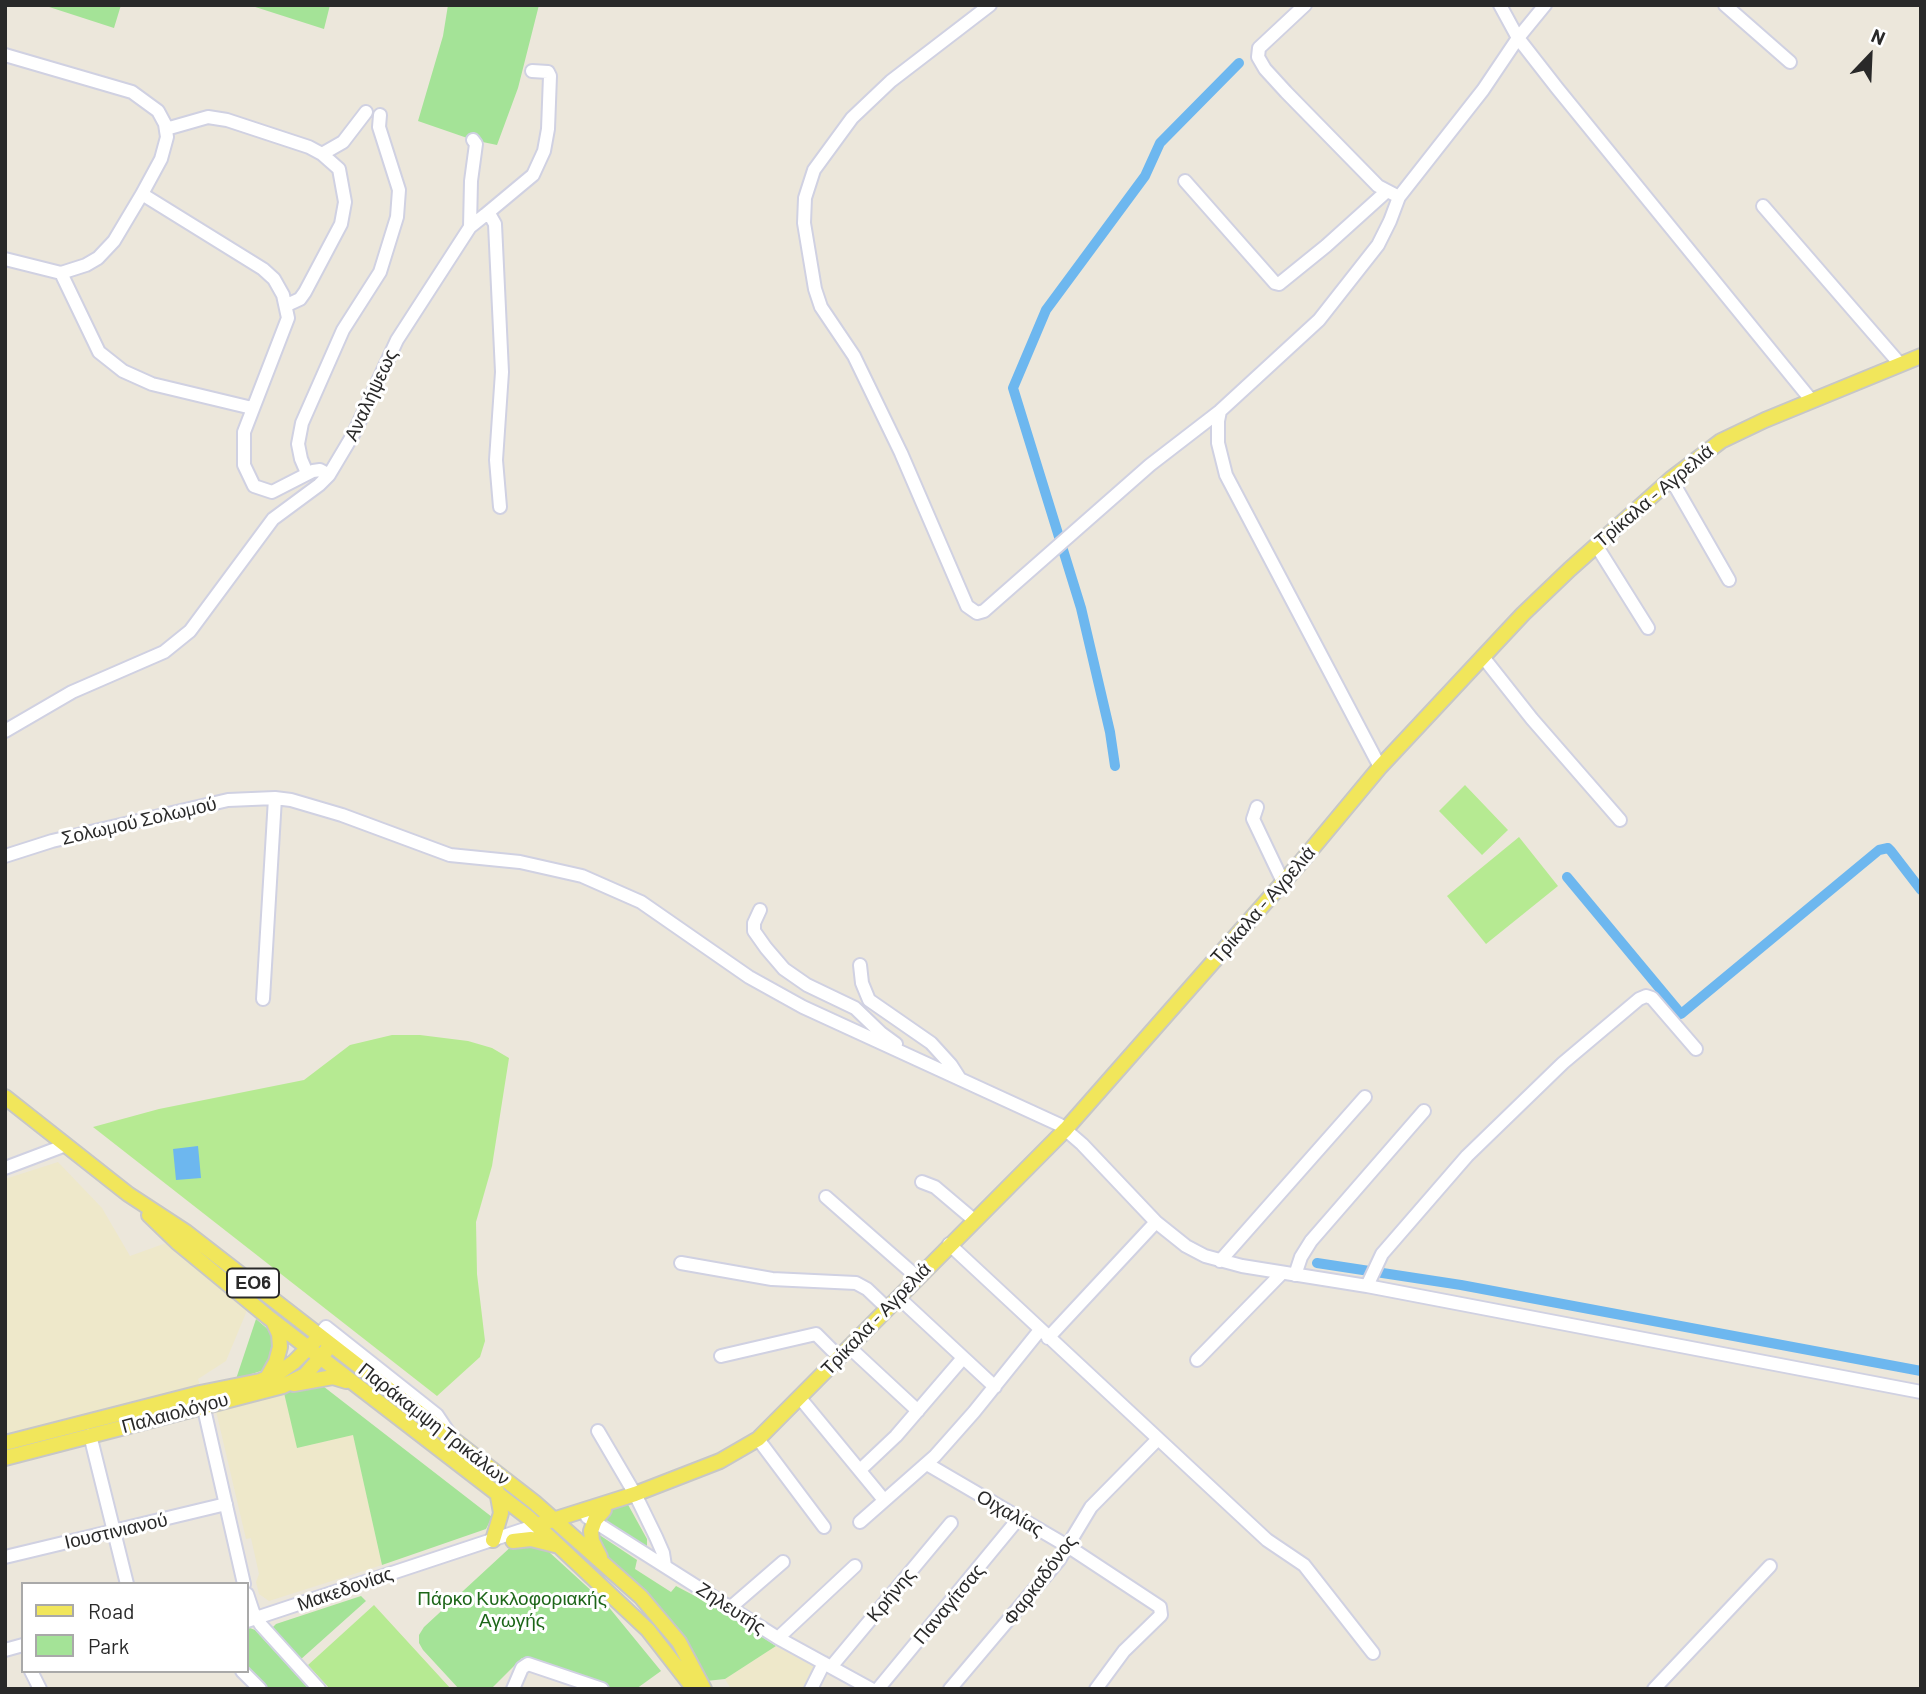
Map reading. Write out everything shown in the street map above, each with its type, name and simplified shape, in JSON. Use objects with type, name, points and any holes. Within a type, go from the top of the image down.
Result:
[{"type":"main road","name":"Τρίκαλα - Αγρελιά","points":[[557,1522],[720,1461],[758,1439],[1066,1129],[1380,767],[1483,657],[1554,583],[1671,479],[1721,441],[1921,356]]},
{"type":"main road","name":"Παράκαμψη Τρικάλων","points":[[5,1097],[128,1194],[186,1231],[319,1335],[334,1340],[557,1522],[641,1597],[679,1642],[704,1689]]},
{"type":"main road","name":"Παράκαμψη Τρικάλων","points":[[128,1194],[177,1242],[268,1317],[540,1528],[648,1630],[694,1689]]},
{"type":"main road","points":[[267,1378],[276,1362],[280,1343],[278,1331],[268,1317]]},
{"type":"main road","name":"Παλαιολόγου","points":[[5,1458],[90,1435],[267,1378],[294,1362],[319,1335]]},
{"type":"main road","name":"Παλαιολόγου","points":[[5,1443],[202,1399],[283,1386],[305,1375],[334,1340]]},
{"type":"main road","points":[[283,1386],[333,1377],[353,1383]]},
{"type":"main road","points":[[493,1540],[501,1513],[497,1492]]},
{"type":"main road","name":"Τρίκαλα - Αγρελιά","points":[[557,1522],[590,1519],[635,1494]]},
{"type":"main road","points":[[590,1519],[592,1541],[604,1564]]},
{"type":"main road","name":"Μακεδονίας","points":[[540,1528],[557,1522]]},
{"type":"main road","points":[[513,1541],[541,1541],[559,1547]]},
{"type":"street","points":[[990,5],[891,81],[852,118],[814,170],[805,198],[804,223],[815,289],[821,307],[854,356],[901,453],[967,606],[977,613],[984,611],[1150,465],[1220,411],[1328,310],[1378,244],[1390,221],[1393,194]]},
{"type":"street","points":[[1304,5],[1259,48],[1259,61],[1378,186],[1393,194]]},
{"type":"street","points":[[1500,5],[1518,38],[1812,401]]},
{"type":"street","points":[[1185,181],[1275,283],[1279,284],[1393,194],[1483,90],[1518,38],[1545,5]]},
{"type":"street","points":[[1724,5],[1790,62]]},
{"type":"street","points":[[5,55],[132,92],[152,105],[163,119],[166,129],[166,143],[161,159],[106,251],[86,265],[61,273],[5,259]]},
{"type":"street","name":"Αναλήψεως","points":[[5,731],[72,692],[173,646],[196,623],[273,519],[329,475],[354,433],[397,340],[470,227],[533,174],[544,151],[548,129],[550,76],[548,72],[532,71]]},
{"type":"street","points":[[322,154],[343,142],[366,112]]},
{"type":"street","points":[[307,473],[298,444],[302,423],[343,330],[380,272],[397,217],[399,190],[379,127],[380,116]]},
{"type":"street","points":[[166,129],[208,117],[227,120],[322,154],[339,169],[345,202],[341,225],[300,299],[287,305]]},
{"type":"street","points":[[470,227],[471,181],[476,144],[473,140]]},
{"type":"street","points":[[142,194],[263,269],[279,287],[287,305],[288,318],[244,432],[243,452],[247,475],[254,486],[272,492],[307,473],[320,470],[329,475]]},
{"type":"street","points":[[1763,205],[1900,364]]},
{"type":"street","points":[[485,215],[491,217],[495,224],[502,372],[496,460],[500,507]]},
{"type":"street","points":[[61,273],[99,352],[123,371],[152,384],[252,408]]},
{"type":"street","points":[[1220,411],[1218,443],[1226,475],[1380,767]]},
{"type":"street","points":[[1671,479],[1729,580]]},
{"type":"street","points":[[1596,545],[1648,628]]},
{"type":"street","points":[[1483,657],[1619,820]]},
{"type":"street","points":[[263,999],[275,798]]},
{"type":"street","name":"Σολωμού Σολωμού","points":[[5,856],[52,841],[228,800],[275,798],[328,811],[450,855],[531,864],[602,884],[641,902],[734,967],[785,998],[915,1059]]},
{"type":"street","points":[[1256,807],[1253,819],[1283,882]]},
{"type":"street","points":[[760,910],[754,931],[784,969],[807,985],[855,1008],[887,1038],[908,1051],[915,1059],[1066,1129],[1156,1222],[1192,1250],[1220,1261],[1288,1274],[1368,1282],[1921,1392]]},
{"type":"street","points":[[860,965],[862,983],[869,1000],[931,1042],[960,1080]]},
{"type":"street","points":[[1368,1282],[1382,1254],[1420,1207],[1499,1122],[1573,1054],[1639,999],[1646,996],[1654,1000],[1696,1049]]},
{"type":"street","points":[[1220,1261],[1364,1097]]},
{"type":"street","points":[[1197,1360],[1288,1274],[1311,1241],[1424,1111]]},
{"type":"street","points":[[5,1168],[66,1145]]},
{"type":"street","points":[[922,1182],[935,1187],[974,1220]]},
{"type":"street","points":[[826,1197],[917,1277]]},
{"type":"street","points":[[860,1522],[927,1464],[1044,1334],[1156,1222]]},
{"type":"street","points":[[949,1244],[1267,1540],[1304,1565],[1373,1653]]},
{"type":"street","points":[[681,1263],[772,1279],[856,1283],[867,1289],[887,1308]]},
{"type":"street","points":[[898,1297],[995,1387]]},
{"type":"street","points":[[721,1356],[816,1334],[845,1352],[918,1411]]},
{"type":"street","points":[[860,1471],[918,1411],[963,1358]]},
{"type":"street","points":[[800,1398],[884,1500]]},
{"type":"street","points":[[202,1399],[244,1582]]},
{"type":"street","points":[[598,1431],[635,1494],[661,1548],[665,1566]]},
{"type":"street","points":[[90,1435],[127,1582]]},
{"type":"street","points":[[758,1439],[824,1527]]},
{"type":"street","name":"Φαρκαδόνος","points":[[950,1689],[1069,1547],[1091,1507],[1157,1440]]},
{"type":"street","name":"Οιχαλίας","points":[[927,1464],[1069,1547],[1161,1609],[1159,1617],[1124,1651],[1096,1689]]},
{"type":"street","name":"Ιουστινιανού","points":[[5,1557],[226,1504]]},
{"type":"street","name":"Παναγίτσας","points":[[878,1689],[1019,1518]]},
{"type":"street","name":"Ζηλευτής","points":[[590,1519],[778,1638],[863,1687]]},
{"type":"street","name":"Κρήνης","points":[[811,1689],[828,1665],[951,1523]]},
{"type":"street","name":"Μακεδονίας","points":[[252,1620],[493,1540],[540,1528]]},
{"type":"street","name":"Μακεδονίας","points":[[444,1556],[468,1556],[513,1541],[540,1528]]},
{"type":"street","points":[[731,1607],[783,1562]]},
{"type":"street","points":[[778,1638],[855,1566]]},
{"type":"street","points":[[1654,1689],[1770,1566]]},
{"type":"street","points":[[248,1599],[252,1620],[319,1689]]},
{"type":"street","points":[[513,1689],[524,1666],[528,1664],[601,1689]]},
{"type":"street","points":[[32,1673],[40,1689]]},
{"type":"street","points":[[244,1673],[260,1689]]},
{"type":"shaded area","points":[[58,1162],[102,1208],[130,1256],[166,1243],[248,1308],[226,1361],[198,1379],[200,1385],[5,1435],[5,1179]]},
{"type":"shaded area","points":[[284,1393],[298,1448],[353,1434],[382,1565],[269,1601],[259,1594],[256,1582],[259,1574],[251,1538],[246,1539],[216,1411]]},
{"type":"shaded area","points":[[776,1646],[817,1668],[806,1689],[731,1689],[725,1679]]},
{"type":"green space","points":[[43,5],[121,5],[114,28]]},
{"type":"green space","points":[[249,5],[330,5],[324,29]]},
{"type":"green space","points":[[448,5],[539,5],[518,88],[497,145],[473,140],[418,121],[443,36]]},
{"type":"green space","points":[[1465,785],[1508,830],[1482,855],[1439,811]]},
{"type":"green space","points":[[1519,837],[1558,886],[1486,944],[1447,896]]},
{"type":"green space","points":[[392,1035],[420,1035],[468,1041],[492,1048],[509,1058],[492,1166],[476,1222],[477,1274],[485,1341],[480,1357],[437,1396],[93,1127],[159,1109],[304,1080],[350,1045]]},
{"type":"green space","points":[[256,1319],[270,1331],[276,1347],[264,1370],[236,1379]]},
{"type":"green space","points":[[319,1383],[492,1517],[486,1529],[382,1565],[353,1435],[297,1448],[284,1393]]},
{"type":"green space","points":[[626,1501],[647,1539],[647,1547],[602,1520],[607,1511]]},
{"type":"green space","points":[[598,1534],[637,1560],[635,1569],[671,1592],[676,1586],[712,1605],[776,1646],[725,1679],[706,1681],[599,1554]]},
{"type":"green space","name":"Πάρκο Κυκλοφοριακής Αγωγής","points":[[515,1543],[541,1547],[548,1551],[607,1605],[661,1671],[636,1689],[610,1689],[522,1658],[491,1689],[459,1689],[423,1650],[419,1635],[424,1627]]},
{"type":"green space","points":[[361,1596],[366,1601],[300,1660],[272,1628],[276,1624]]},
{"type":"green space","points":[[374,1605],[451,1689],[330,1689],[308,1665]]},
{"type":"green space","points":[[248,1629],[255,1630],[309,1689],[268,1689],[248,1669]]},
{"type":"water","points":[[198,1146],[201,1178],[176,1180],[173,1149]]},
{"type":"waterway","points":[[1115,766],[1110,732],[1081,608],[1013,388],[1046,310],[1145,176],[1160,143],[1239,63]]},
{"type":"waterway","points":[[1567,877],[1681,1014],[1879,850],[1888,848],[1921,890]]},
{"type":"waterway","points":[[1317,1263],[1461,1285],[1921,1371]]}]
